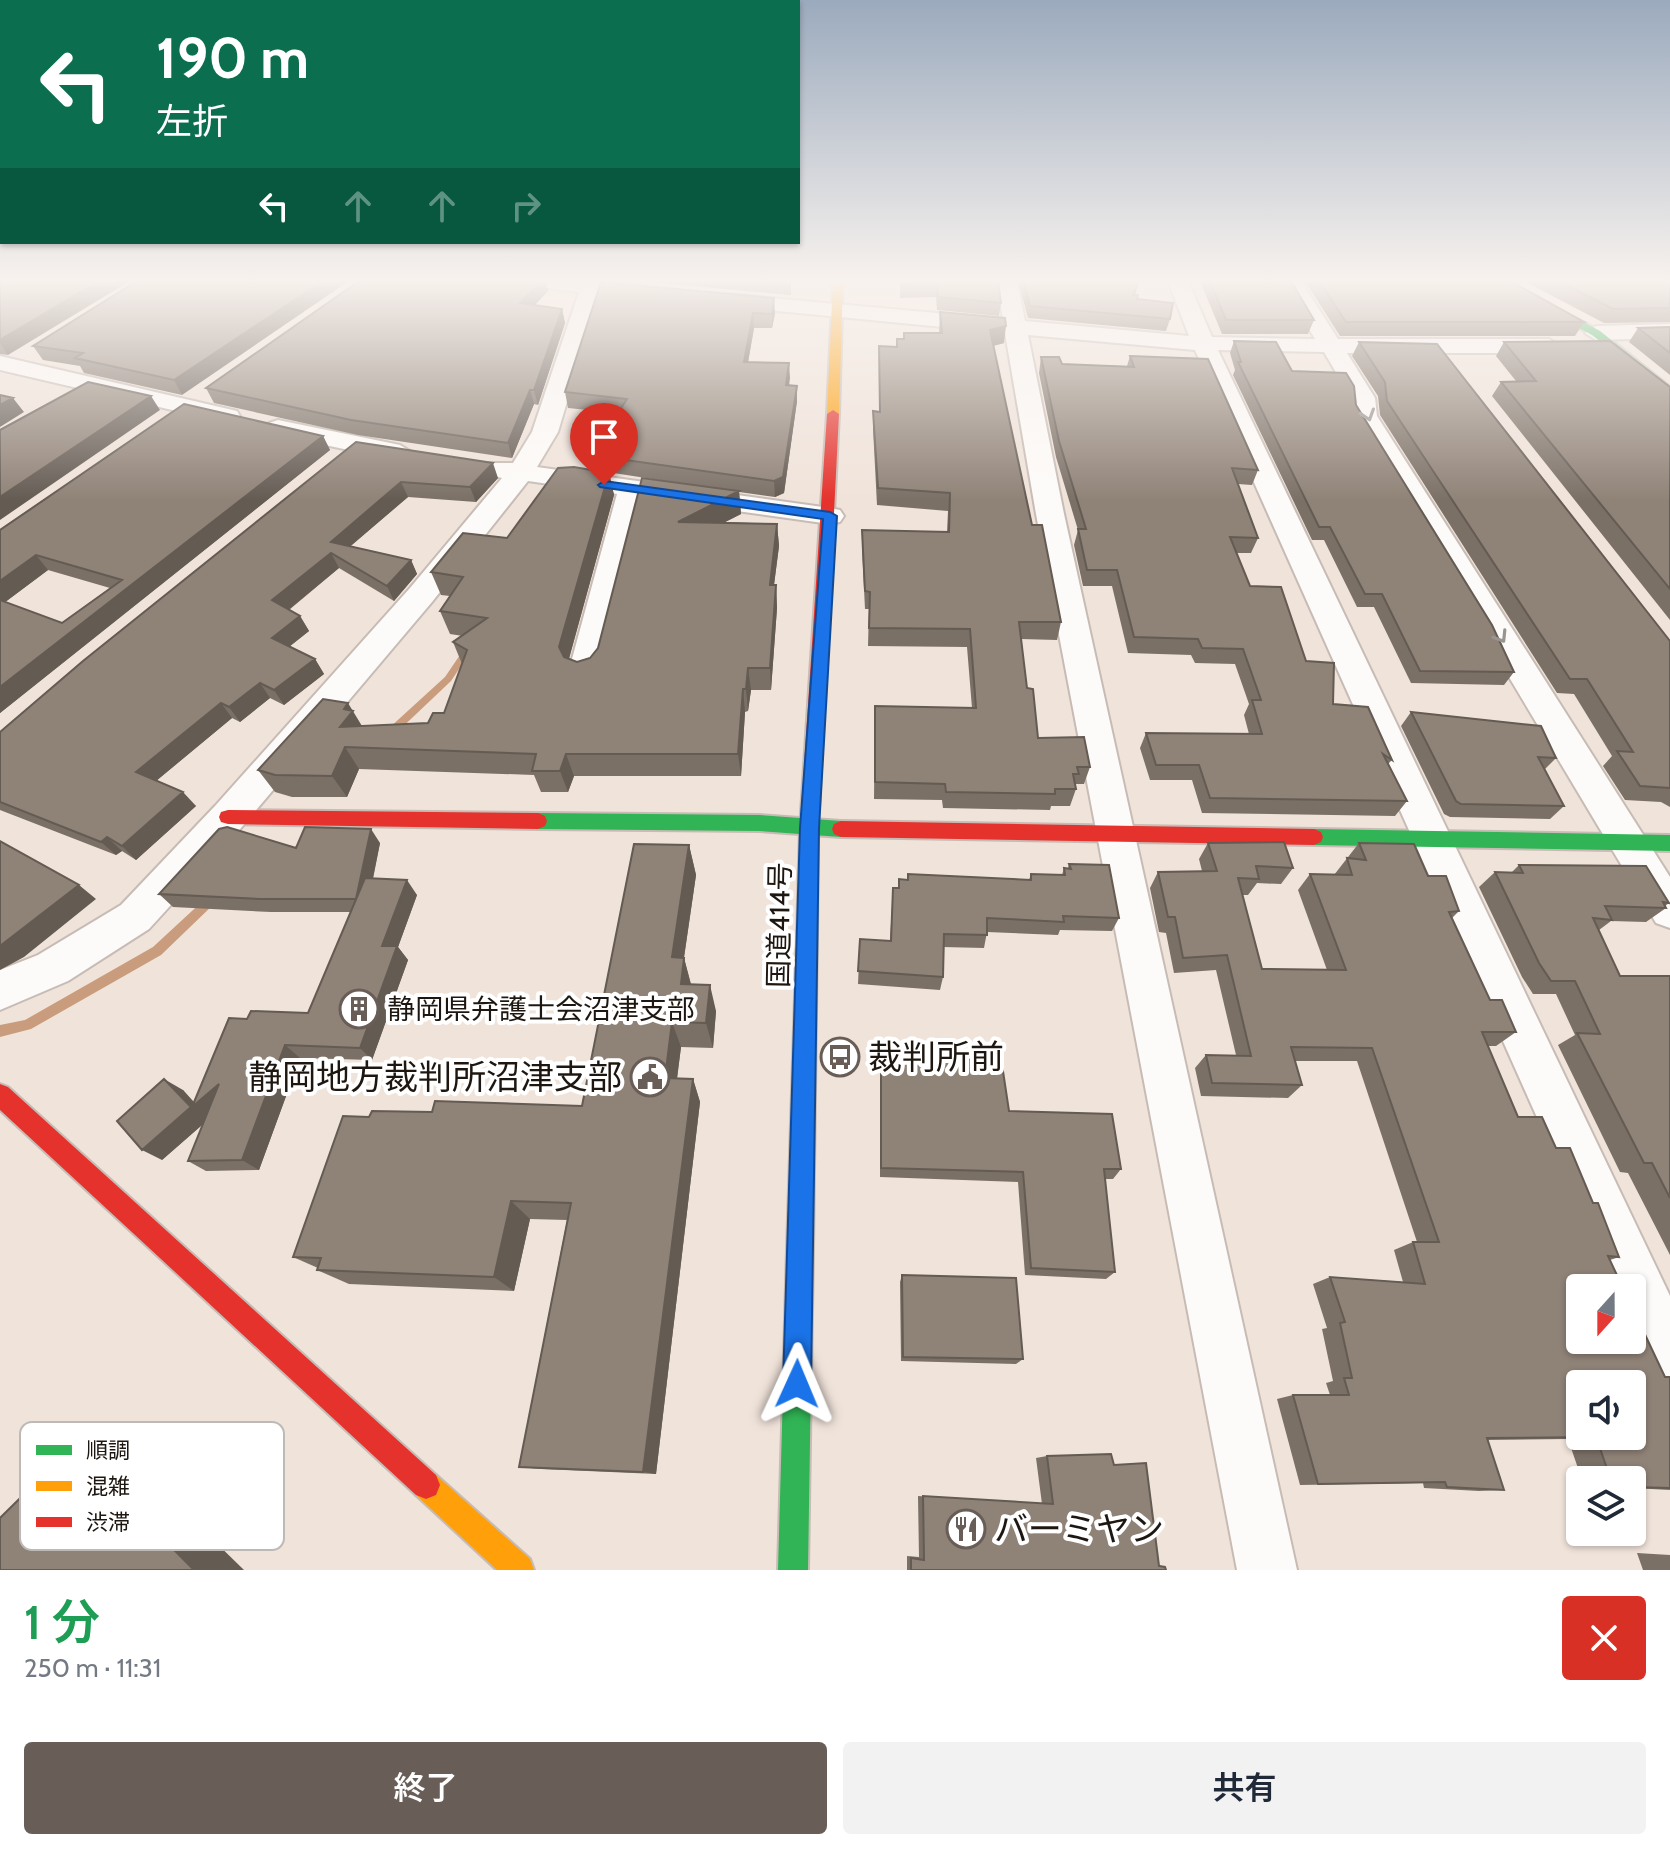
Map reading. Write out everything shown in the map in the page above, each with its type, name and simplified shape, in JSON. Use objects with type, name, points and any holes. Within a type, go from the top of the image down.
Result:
[{"type":"main road","name":"国道414号","points":[[793,1570],[809,828],[830,516],[836,354]]},
{"type":"main road","points":[[1623,354],[1670,393]]},
{"type":"main road","points":[[228,817],[759,823],[809,828],[1670,843]]},
{"type":"main road","points":[[0,1095],[519,1570]]},
{"type":"street","points":[[5,368],[32,354]]},
{"type":"street","points":[[0,990],[53,968],[135,917],[228,817],[381,642],[521,472],[545,432],[570,354]]},
{"type":"street","points":[[1020,354],[1267,1570]]},
{"type":"street","points":[[1208,354],[1670,1354]]},
{"type":"street","points":[[1336,354],[1363,398],[1365,416],[1670,911]]},
{"type":"street","points":[[1443,354],[1458,373]]},
{"type":"street","points":[[5,368],[93,385],[357,446],[419,456]]},
{"type":"street","points":[[66,401],[93,385]]},
{"type":"street","points":[[162,424],[212,388]]},
{"type":"street","points":[[332,465],[357,446]]},
{"type":"street","points":[[466,463],[830,516]]},
{"type":"street","points":[[585,670],[632,489]]},
{"type":"building","points":[[81,354],[213,354],[174,380],[75,358]]},
{"type":"building","points":[[254,354],[546,354],[534,390],[530,390],[508,443],[351,420],[206,388]]},
{"type":"building","points":[[577,354],[745,354],[744,362],[789,363],[786,385],[797,386],[783,477],[774,481],[590,455],[627,399],[565,392]]},
{"type":"building","points":[[879,354],[995,354],[1032,525],[1042,525],[1061,622],[1019,622],[1027,688],[1033,689],[1038,738],[1084,737],[1090,767],[1077,767],[1079,774],[1073,774],[1076,789],[1055,789],[1055,794],[946,792],[945,784],[875,782],[875,706],[976,708],[970,629],[869,628],[870,592],[865,591],[862,530],[949,532],[950,493],[878,488],[873,411],[880,412]]},
{"type":"building","points":[[1238,354],[1283,354],[1292,371],[1346,373],[1354,386],[1356,405],[1492,625],[1514,672],[1420,671],[1382,594],[1365,594],[1330,527],[1319,527],[1238,362],[1241,362]]},
{"type":"building","points":[[1367,354],[1445,354],[1670,641],[1670,788],[1640,786],[1617,751],[1633,752],[1587,679],[1570,679],[1387,401],[1385,382]]},
{"type":"building","points":[[1514,354],[1627,354],[1670,387],[1670,589],[1501,382],[1536,381]]},
{"type":"building","points":[[1130,356],[1208,359],[1258,470],[1232,468],[1258,538],[1230,537],[1250,586],[1281,587],[1306,661],[1334,663],[1333,704],[1368,707],[1392,760],[1383,754],[1407,801],[1210,798],[1199,765],[1156,765],[1146,733],[1262,734],[1252,700],[1261,700],[1243,649],[1202,648],[1198,639],[1134,637],[1117,570],[1087,570],[1078,529],[1086,529],[1059,441],[1041,357],[1059,357],[1062,364],[1134,367]]},
{"type":"building","points":[[88,382],[151,396],[0,497],[0,430]]},
{"type":"building","points":[[0,395],[13,398],[0,405]]},
{"type":"building","points":[[184,404],[323,436],[0,687],[0,600],[62,623],[122,580],[36,555],[0,581],[0,530]]},
{"type":"building","points":[[356,442],[493,463],[470,487],[401,482],[331,542],[411,560],[387,586],[331,553],[272,600],[300,616],[272,638],[315,659],[274,690],[260,683],[229,707],[221,703],[136,772],[183,792],[122,846],[107,837],[101,842],[0,802],[0,732],[83,661]]},
{"type":"building","points":[[574,467],[609,473],[559,647],[564,657],[577,662],[590,658],[598,648],[642,478],[739,491],[678,522],[777,524],[770,585],[776,585],[770,668],[748,668],[746,689],[743,689],[738,754],[566,754],[560,771],[532,771],[536,754],[345,747],[332,776],[275,775],[258,770],[323,699],[348,703],[344,709],[353,711],[340,727],[428,723],[433,713],[444,713],[467,650],[453,642],[487,618],[440,611],[463,577],[431,572],[463,533],[507,538],[558,468]]},
{"type":"building","points":[[1411,712],[1541,726],[1556,758],[1538,757],[1564,806],[1461,804],[1456,801]]},
{"type":"building","points":[[227,827],[296,848],[305,827],[371,829],[356,899],[259,899],[159,894],[219,829]]},
{"type":"building","points":[[0,841],[79,885],[0,946]]},
{"type":"building","points":[[1284,842],[1293,868],[1256,866],[1259,879],[1238,878],[1262,969],[1346,970],[1310,874],[1352,875],[1347,858],[1366,860],[1359,843],[1414,844],[1428,876],[1446,876],[1459,911],[1449,912],[1490,1000],[1502,1000],[1516,1032],[1482,1032],[1518,1117],[1542,1117],[1556,1148],[1570,1148],[1593,1203],[1598,1203],[1619,1257],[1608,1256],[1616,1274],[1566,1274],[1566,1354],[1646,1354],[1646,1337],[1665,1377],[1670,1377],[1670,1488],[1646,1487],[1646,1466],[1606,1466],[1601,1450],[1646,1450],[1646,1370],[1566,1370],[1566,1437],[1487,1438],[1504,1490],[1447,1487],[1445,1482],[1318,1484],[1293,1395],[1349,1395],[1344,1378],[1352,1378],[1340,1323],[1345,1322],[1330,1277],[1425,1284],[1413,1242],[1439,1242],[1372,1048],[1291,1047],[1302,1085],[1212,1083],[1206,1055],[1251,1056],[1227,955],[1183,958],[1175,917],[1168,917],[1158,872],[1217,871],[1208,843]]},
{"type":"building","points":[[634,844],[689,845],[672,957],[684,958],[681,984],[710,985],[706,1023],[672,1022],[665,1078],[693,1079],[643,1472],[519,1467],[571,1203],[511,1201],[494,1277],[317,1270],[321,1258],[293,1257],[343,1116],[369,1117],[372,1111],[432,1112],[435,1101],[582,1106]]},
{"type":"building","points":[[1069,864],[1109,865],[1119,918],[1063,916],[1064,922],[987,918],[987,935],[944,934],[943,977],[858,971],[860,939],[891,941],[893,888],[899,888],[899,879],[908,880],[908,874],[1031,880],[1031,874],[1065,875],[1064,868],[1071,869]]},
{"type":"building","points":[[1519,865],[1646,866],[1669,903],[1663,902],[1666,908],[1605,906],[1612,920],[1593,918],[1620,976],[1670,976],[1670,1198],[1652,1163],[1644,1163],[1577,1033],[1600,1034],[1575,981],[1551,981],[1539,963],[1495,872],[1523,873]]},
{"type":"building","points":[[365,878],[407,880],[382,946],[397,946],[360,1048],[285,1045],[242,1160],[188,1161],[219,1084],[192,1107],[229,1018],[247,1019],[251,1011],[308,1013]]},
{"type":"building","points":[[1001,1058],[1009,1111],[1112,1114],[1121,1169],[1104,1169],[1115,1272],[1031,1268],[1023,1172],[881,1168],[881,1060]]},
{"type":"building","points":[[164,1079],[191,1107],[142,1150],[117,1121]]},
{"type":"building","points":[[902,1275],[1016,1278],[1023,1359],[903,1357]]},
{"type":"building","points":[[1111,1454],[1114,1465],[1146,1463],[1159,1566],[1166,1570],[911,1570],[911,1558],[924,1560],[923,1496],[1053,1504],[1047,1456]]},
{"type":"building","points":[[20,1498],[20,1550],[174,1550],[194,1570],[0,1570],[0,1518]]},
{"type":"waterway","points":[[391,732],[448,679],[467,651]]},
{"type":"waterway","points":[[0,1031],[27,1025],[157,951],[210,901]]},
{"type":"traffic: fast","points":[[1622,354],[1670,393]]},
{"type":"traffic: fast","points":[[538,821],[759,823],[841,829]]},
{"type":"traffic: fast","points":[[1314,837],[1670,843]]},
{"type":"traffic: fast","points":[[793,1570],[800,1249]]},
{"type":"traffic: slow","points":[[833,414],[835,354]]},
{"type":"traffic: slow","points":[[800,1249],[807,933]]},
{"type":"traffic: slow","points":[[426,1485],[519,1570]]},
{"type":"traffic: jam","points":[[807,933],[809,828],[833,414]]},
{"type":"traffic: jam","points":[[228,817],[538,821]]},
{"type":"traffic: jam","points":[[841,829],[1314,837]]},
{"type":"traffic: jam","points":[[0,1095],[426,1485]]},
{"type":"place","name":"静岡県弁護士会沼津支部","points":[[359,1009]]},
{"type":"place","name":"裁判所前","points":[[840,1057]]},
{"type":"place","name":"静岡地方裁判所沼津支部","points":[[650,1077]]},
{"type":"place","name":"バーミヤン","points":[[966,1529]]},
{"type":"route","points":[[604,485],[830,516],[809,828],[797,1384]]}]
